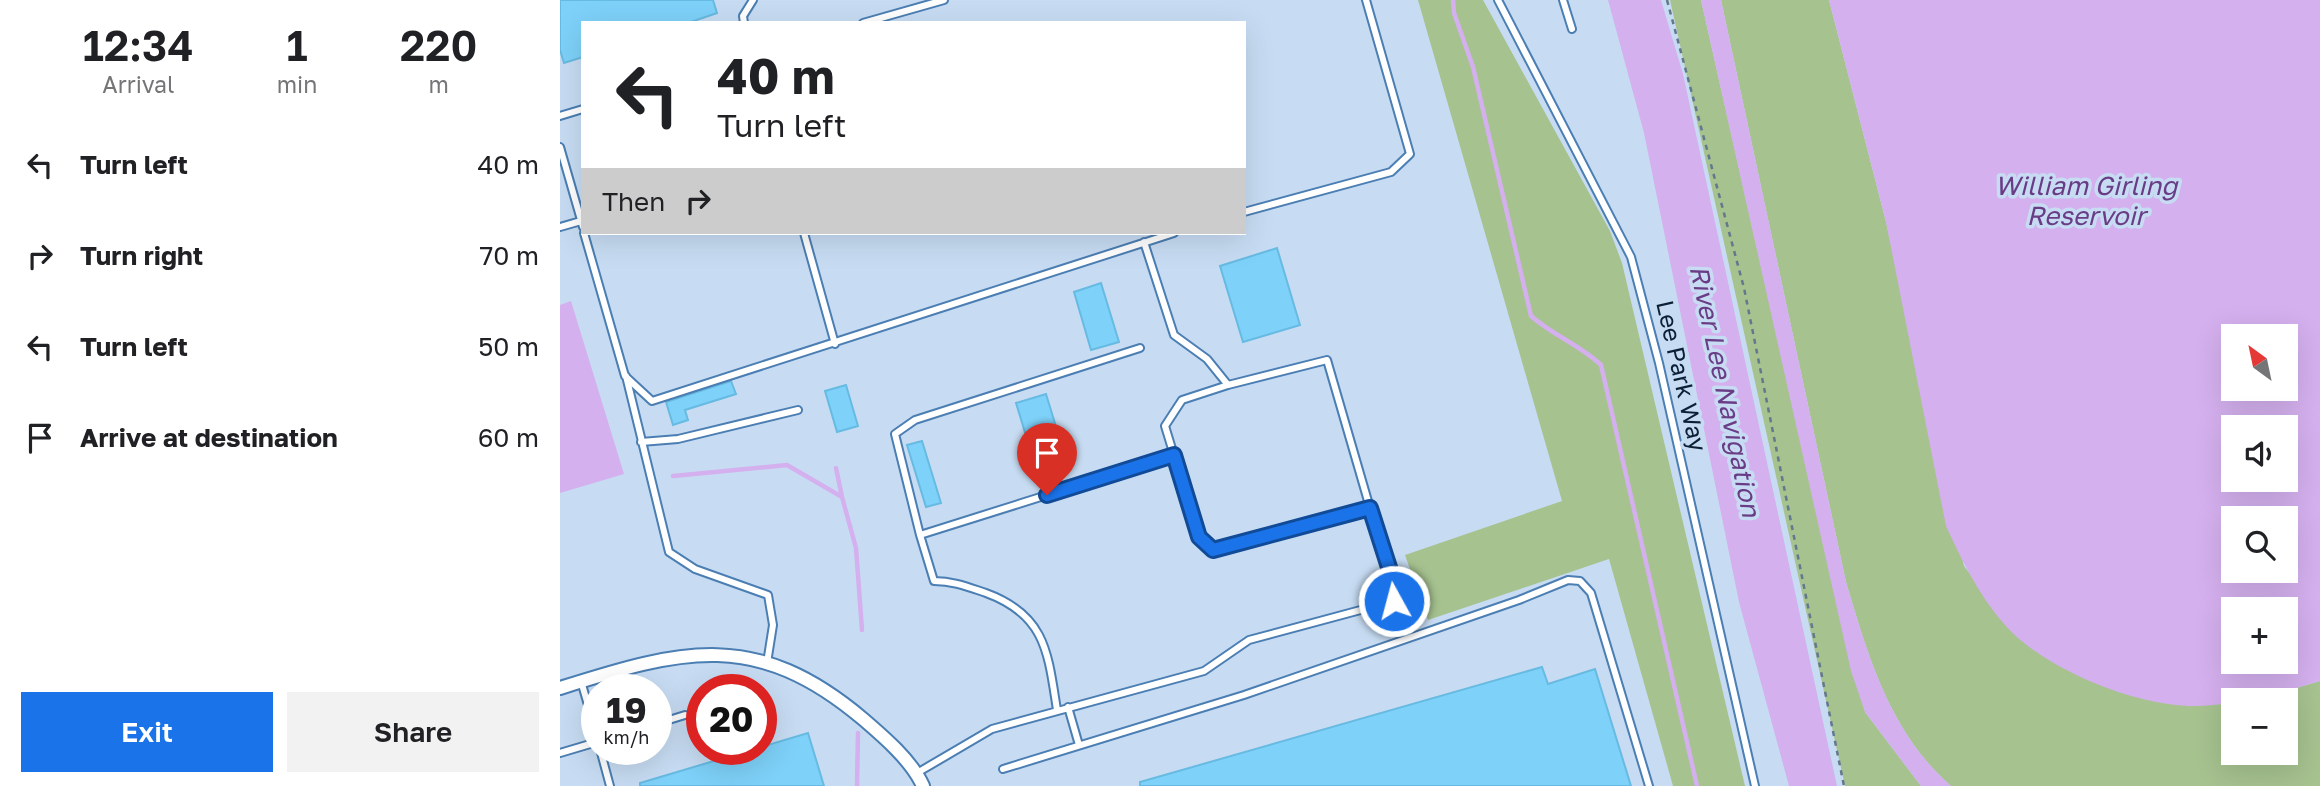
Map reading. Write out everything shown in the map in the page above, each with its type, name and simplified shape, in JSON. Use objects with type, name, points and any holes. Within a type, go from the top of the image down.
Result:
[{"type":"street","points":[[605,674],[661,658],[694,654],[729,655],[767,663],[802,677],[839,698],[876,730],[917,773],[923,786]]},
{"type":"street","points":[[560,688],[581,681]]},
{"type":"lane","points":[[744,21],[743,16],[753,0]]},
{"type":"lane","points":[[870,21],[944,0]]},
{"type":"lane","points":[[1246,211],[1391,172],[1410,154],[1366,0]]},
{"type":"lane","name":"Lee Park Way","points":[[1498,0],[1631,257],[1659,363],[1755,786]]},
{"type":"lane","points":[[1563,0],[1572,29]]},
{"type":"lane","points":[[560,116],[581,109]]},
{"type":"lane","points":[[560,147],[581,220]]},
{"type":"lane","points":[[560,228],[581,224]]},
{"type":"lane","points":[[585,235],[625,376],[669,552],[695,569],[768,595],[774,625],[767,663]]},
{"type":"lane","points":[[805,235],[835,344]]},
{"type":"lane","points":[[625,376],[652,401],[1167,235]]},
{"type":"lane","points":[[1144,242],[1174,335],[1207,359],[1228,385]]},
{"type":"lane","points":[[1057,710],[1050,668],[1037,627],[1009,602],[954,582],[934,582],[895,434],[915,420],[1140,348]]},
{"type":"lane","points":[[917,773],[981,734],[1057,710],[1204,671],[1249,640],[1394,601],[1394,583],[1327,360],[1228,385],[1182,400],[1166,426],[1199,537],[1213,550],[1370,508]]},
{"type":"lane","points":[[641,442],[678,439],[797,410]]},
{"type":"lane","points":[[920,535],[1174,455]]},
{"type":"lane","points":[[1003,769],[1244,695],[1519,600],[1568,580],[1585,584],[1591,593],[1614,660],[1649,786]]},
{"type":"lane","points":[[1068,707],[1079,745]]},
{"type":"lane","points":[[672,719],[685,715]]},
{"type":"lane","points":[[560,753],[581,747]]},
{"type":"lane","points":[[604,765],[610,786]]},
{"type":"path","points":[[1667,0],[1744,288],[1844,786]]},
{"type":"green space","points":[[1418,0],[1483,0],[1610,231],[1622,263],[1745,786],[1673,786],[1609,559],[1428,620],[1405,555],[1562,501]]},
{"type":"green space","points":[[1670,0],[1701,0],[1822,537],[1865,712],[1921,786],[1845,786]]},
{"type":"green space","points":[[1721,0],[1829,0],[1886,222],[1964,566],[2019,638],[2098,684],[2190,706],[2221,703],[2221,765],[2298,765],[2296,688],[2320,681],[2320,786],[1951,786],[1930,765],[1897,718],[1873,665],[1846,582]]},
{"type":"water","name":"River Lee Navigation","points":[[1608,0],[1661,0],[1683,74],[1837,786],[1789,786],[1739,602],[1644,133]]},
{"type":"water","points":[[1701,0],[1721,0],[1846,582],[1863,638],[1897,718],[1930,765],[1951,786],[1921,786],[1865,712],[1851,671]]},
{"type":"water","name":"William Girling Reservoir","points":[[1829,0],[2320,0],[2320,681],[2296,688],[2221,688],[2221,704],[2191,706],[2147,700],[2099,685],[2055,664],[2018,638],[2006,626],[1976,585],[1946,526],[1886,222]]},
{"type":"water","points":[[571,301],[624,474],[560,493],[560,305]]},
{"type":"building","points":[[560,0],[713,0],[717,13],[694,21],[581,21],[581,58],[564,63],[560,50]]},
{"type":"building","points":[[1277,248],[1300,325],[1243,342],[1220,266]]},
{"type":"building","points":[[1101,283],[1119,342],[1091,350],[1074,292]]},
{"type":"building","points":[[731,381],[736,394],[685,410],[688,420],[673,425],[666,402]]},
{"type":"building","points":[[846,385],[858,426],[837,432],[825,391]]},
{"type":"building","points":[[1046,394],[1069,469],[1039,478],[1016,403]]},
{"type":"building","points":[[922,441],[941,503],[926,507],[907,445]]},
{"type":"building","points":[[1542,667],[1548,684],[1595,669],[1631,786],[1140,786],[1140,782]]},
{"type":"building","points":[[808,733],[824,786],[640,786],[640,783],[700,765],[777,765],[777,742]]},
{"type":"waterway","points":[[1453,0],[1454,13],[1473,67],[1531,316],[1601,365],[1697,786]]},
{"type":"waterway","points":[[673,476],[787,465],[842,497],[856,548],[862,630]]},
{"type":"waterway","points":[[836,468],[842,497]]},
{"type":"waterway","points":[[857,786],[858,733]]},
{"type":"route","points":[[1047,495],[1174,455],[1199,537],[1213,550],[1370,508],[1394,583],[1394,601]]}]
